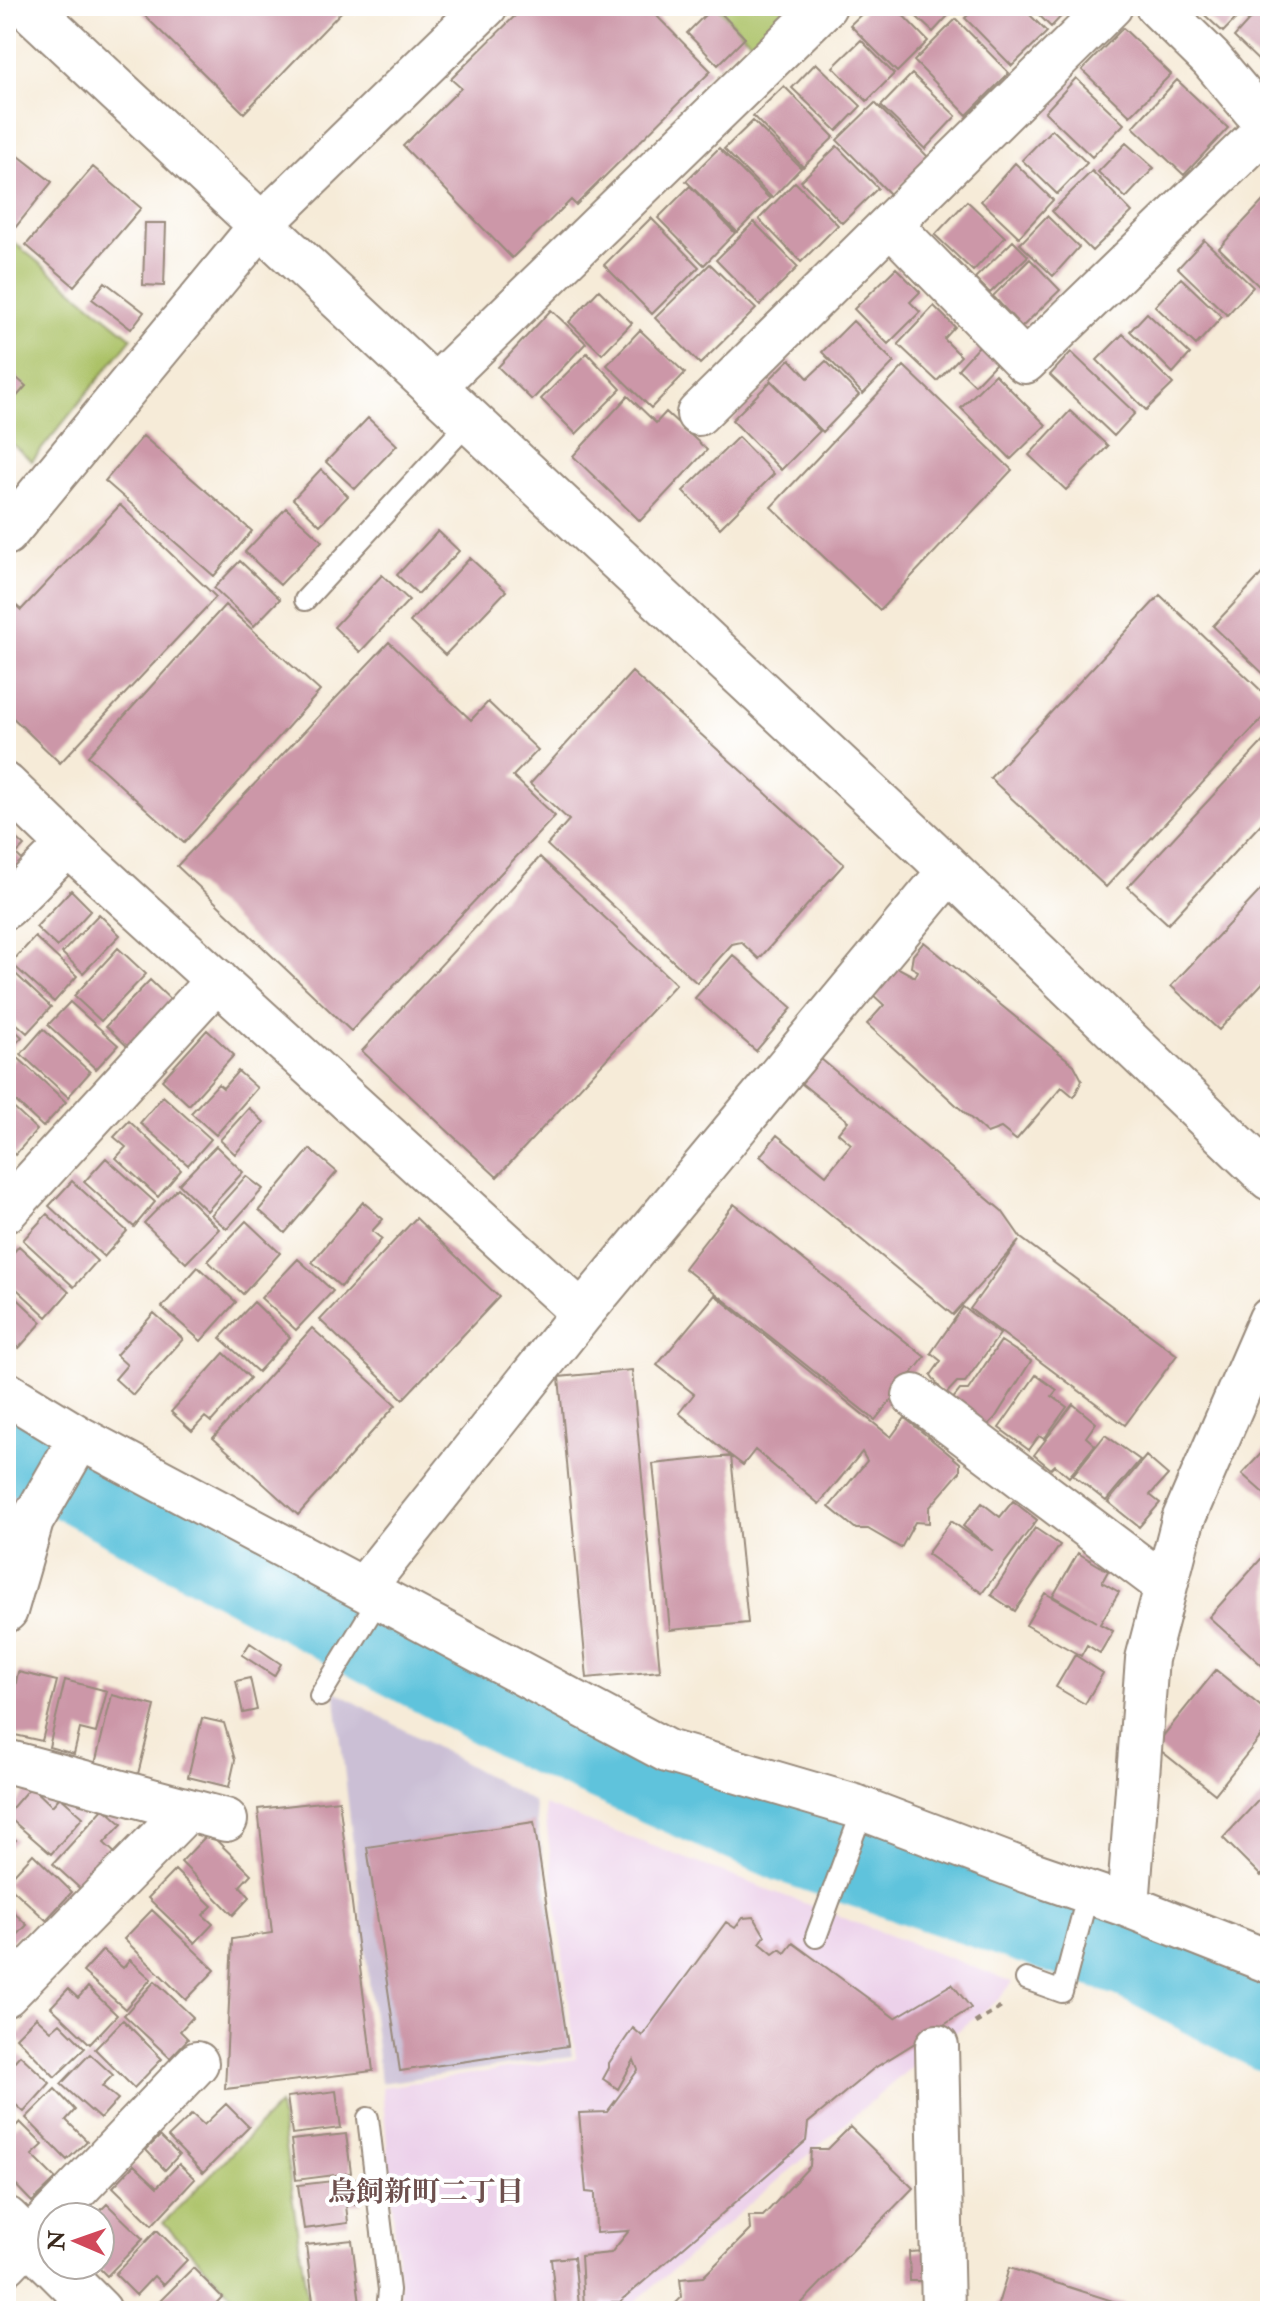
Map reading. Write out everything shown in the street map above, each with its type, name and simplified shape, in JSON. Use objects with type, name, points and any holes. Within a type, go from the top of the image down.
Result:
[{"type":"street","points":[[27,6],[950,870],[1270,1178]]},
{"type":"street","points":[[6,534],[261,225],[486,6]]},
{"type":"street","points":[[433,388],[825,6]]},
{"type":"street","points":[[698,414],[1111,6]]},
{"type":"street","points":[[891,225],[1025,362],[1269,127],[1211,59],[1157,6]]},
{"type":"street","points":[[6,785],[582,1313]]},
{"type":"street","points":[[6,907],[68,845]]},
{"type":"street","points":[[370,1602],[582,1313],[950,870]]},
{"type":"street","points":[[6,1211],[217,980]]},
{"type":"street","points":[[1128,1906],[1147,1659],[1183,1520],[1270,1319]]},
{"type":"street","points":[[6,1393],[370,1602],[667,1751],[857,1825],[1085,1903],[1128,1906],[1270,1962]]},
{"type":"street","points":[[914,1396],[1165,1585]]},
{"type":"street","points":[[6,1611],[32,1521],[80,1438]]},
{"type":"street","points":[[6,1761],[207,1815],[6,1995]]},
{"type":"street","points":[[937,2046],[943,2311]]},
{"type":"street","points":[[99,2311],[29,2250],[197,2063]]},
{"type":"lane","points":[[305,600],[469,422]]},
{"type":"lane","points":[[320,1696],[370,1602]]},
{"type":"lane","points":[[816,1937],[857,1825]]},
{"type":"lane","points":[[1026,1979],[1062,1992],[1085,1903]]},
{"type":"lane","points":[[368,2118],[389,2290],[387,2311]]},
{"type":"path","points":[[937,2046],[1013,2000],[1026,1979]]},
{"type":"shaded area","points":[[6,1487],[22,1496],[6,1547]]},
{"type":"shaded area","points":[[335,1691],[534,1802],[572,2056],[381,2083]]},
{"type":"shaded area","points":[[544,1805],[1013,1982],[998,2000],[921,2059],[630,2306],[604,2311],[402,2311],[382,2087],[576,2059]]},
{"type":"green space","points":[[716,6],[788,6],[751,42]]},
{"type":"green space","points":[[6,236],[132,338],[32,461],[6,439]]},
{"type":"green space","points":[[279,2105],[309,2311],[221,2311],[234,2297],[163,2223]]},
{"type":"building","points":[[151,6],[347,6],[244,113],[143,14]]},
{"type":"building","points":[[525,6],[647,6],[711,71],[576,205],[571,200],[512,258],[403,146],[461,88],[451,79]]},
{"type":"building","points":[[714,6],[745,38],[718,65],[687,33]]},
{"type":"building","points":[[870,6],[894,6],[928,41],[897,72],[850,25]]},
{"type":"building","points":[[905,6],[957,6],[933,32]]},
{"type":"building","points":[[977,6],[1021,6],[1047,32],[1012,66],[965,18]]},
{"type":"building","points":[[1030,6],[1071,6],[1051,27]]},
{"type":"building","points":[[1195,6],[1248,6],[1223,32]]},
{"type":"building","points":[[1262,6],[1270,6],[1270,72],[1234,37]]},
{"type":"building","points":[[956,19],[1009,73],[967,115],[914,61]]},
{"type":"building","points":[[1123,28],[1171,74],[1130,116],[1082,70]]},
{"type":"building","points":[[861,40],[894,74],[867,101],[833,67]]},
{"type":"building","points":[[816,63],[861,106],[837,131],[792,88]]},
{"type":"building","points":[[912,74],[956,116],[925,149],[881,106]]},
{"type":"building","points":[[1076,78],[1124,124],[1092,157],[1045,112]]},
{"type":"building","points":[[1177,80],[1228,128],[1184,175],[1133,127]]},
{"type":"building","points":[[784,86],[834,137],[803,167],[753,116]]},
{"type":"building","points":[[875,103],[929,158],[891,195],[837,140]]},
{"type":"building","points":[[753,121],[801,168],[772,198],[724,149]]},
{"type":"building","points":[[1052,129],[1087,163],[1057,194],[1022,160]]},
{"type":"building","points":[[1126,143],[1154,168],[1126,198],[1098,172]]},
{"type":"building","points":[[6,146],[52,182],[11,233],[6,230]]},
{"type":"building","points":[[837,146],[878,188],[842,223],[801,181]]},
{"type":"building","points":[[719,148],[770,199],[737,232],[686,181]]},
{"type":"building","points":[[1015,163],[1053,200],[1019,237],[981,201]]},
{"type":"building","points":[[93,167],[141,208],[74,286],[26,245]]},
{"type":"building","points":[[1092,171],[1132,212],[1092,251],[1052,211]]},
{"type":"building","points":[[795,182],[838,225],[801,262],[759,219]]},
{"type":"building","points":[[690,186],[735,233],[704,265],[658,218]]},
{"type":"building","points":[[1265,199],[1270,204],[1270,278],[1261,288],[1219,248]]},
{"type":"building","points":[[967,201],[1005,237],[973,271],[935,235]]},
{"type":"building","points":[[1047,216],[1079,247],[1053,276],[1020,244]]},
{"type":"building","points":[[651,218],[699,267],[652,314],[604,265]]},
{"type":"building","points":[[754,222],[798,267],[760,305],[716,260]]},
{"type":"building","points":[[145,223],[166,223],[164,286],[143,285]]},
{"type":"building","points":[[1204,240],[1253,287],[1227,315],[1178,268]]},
{"type":"building","points":[[1013,241],[1028,256],[990,293],[975,278]]},
{"type":"building","points":[[1030,259],[1060,290],[1022,327],[993,296]]},
{"type":"building","points":[[710,264],[756,309],[700,364],[655,318]]},
{"type":"building","points":[[896,268],[920,292],[910,302],[920,312],[888,344],[854,309]]},
{"type":"building","points":[[1181,278],[1222,317],[1196,345],[1155,306]]},
{"type":"building","points":[[105,282],[144,312],[131,329],[92,299]]},
{"type":"building","points":[[599,290],[632,323],[602,354],[569,322]]},
{"type":"building","points":[[934,306],[955,327],[944,339],[961,356],[937,381],[898,344]]},
{"type":"building","points":[[551,310],[586,343],[532,400],[498,367]]},
{"type":"building","points":[[1147,313],[1190,354],[1173,373],[1130,331]]},
{"type":"building","points":[[853,321],[894,362],[863,394],[822,352]]},
{"type":"building","points":[[640,330],[685,373],[651,408],[607,365]]},
{"type":"building","points":[[1123,334],[1173,384],[1146,410],[1097,360]]},
{"type":"building","points":[[979,346],[997,362],[975,385],[958,369]]},
{"type":"building","points":[[1071,352],[1135,413],[1114,436],[1050,375]]},
{"type":"building","points":[[587,353],[621,389],[576,434],[541,399]]},
{"type":"building","points":[[790,359],[808,378],[826,361],[859,395],[823,432],[770,379]]},
{"type":"building","points":[[904,366],[1012,470],[880,610],[771,507]]},
{"type":"building","points":[[10,372],[26,386],[12,402],[6,396],[6,376]]},
{"type":"building","points":[[995,374],[1046,425],[1011,459],[961,408]]},
{"type":"building","points":[[771,381],[820,431],[781,470],[732,420]]},
{"type":"building","points":[[628,396],[656,423],[666,412],[707,450],[640,521],[573,456]]},
{"type":"building","points":[[1070,411],[1108,446],[1066,490],[1029,455]]},
{"type":"building","points":[[368,418],[397,445],[355,489],[326,462]]},
{"type":"building","points":[[143,436],[252,531],[214,576],[105,481]]},
{"type":"building","points":[[738,437],[774,474],[720,528],[683,491]]},
{"type":"building","points":[[321,469],[348,496],[320,525],[293,499]]},
{"type":"building","points":[[120,505],[216,597],[60,763],[6,711],[6,604],[10,600],[21,610]]},
{"type":"building","points":[[286,508],[322,541],[280,585],[245,552]]},
{"type":"building","points":[[438,531],[459,551],[418,594],[397,575]]},
{"type":"building","points":[[470,558],[506,591],[445,655],[410,622]]},
{"type":"building","points":[[240,561],[280,599],[254,626],[214,588]]},
{"type":"building","points":[[1270,565],[1270,680],[1213,626]]},
{"type":"building","points":[[382,575],[409,600],[360,652],[334,627]]},
{"type":"building","points":[[1160,595],[1270,699],[1270,710],[1106,887],[990,778]]},
{"type":"building","points":[[225,605],[320,691],[184,843],[88,756]]},
{"type":"building","points":[[389,642],[471,720],[488,702],[538,750],[513,776],[555,816],[351,1031],[177,866]]},
{"type":"building","points":[[632,672],[844,864],[759,959],[741,942],[732,944],[697,983],[547,845],[569,820],[530,784]]},
{"type":"building","points":[[1270,734],[1270,814],[1168,924],[1128,887]]},
{"type":"building","points":[[6,829],[24,846],[16,854],[25,863],[12,877],[6,871]]},
{"type":"building","points":[[540,857],[676,984],[497,1177],[362,1051]]},
{"type":"building","points":[[1270,880],[1270,975],[1219,1030],[1171,986]]},
{"type":"building","points":[[71,890],[91,910],[57,947],[36,927]]},
{"type":"building","points":[[99,914],[120,935],[83,973],[62,953]]},
{"type":"building","points":[[35,937],[77,976],[54,1002],[11,963]]},
{"type":"building","points":[[924,942],[1074,1065],[1082,1080],[1074,1097],[1062,1087],[1016,1140],[1001,1128],[987,1133],[867,1024],[884,1005],[871,993],[895,966],[915,977],[918,971],[911,967],[913,955]]},
{"type":"building","points":[[118,948],[146,974],[101,1021],[74,996]]},
{"type":"building","points":[[733,955],[792,1008],[756,1051],[695,998]]},
{"type":"building","points":[[6,965],[51,1007],[27,1033],[6,1014]]},
{"type":"building","points":[[150,980],[176,1005],[133,1052],[106,1026]]},
{"type":"building","points":[[70,1002],[118,1045],[96,1069],[48,1025]]},
{"type":"building","points":[[6,1022],[22,1037],[6,1054]]},
{"type":"building","points":[[43,1029],[90,1072],[68,1097],[21,1054]]},
{"type":"building","points":[[207,1030],[234,1055],[189,1105],[162,1080]]},
{"type":"building","points":[[16,1056],[66,1102],[43,1127],[6,1092],[6,1067]]},
{"type":"building","points":[[821,1059],[1002,1211],[1021,1238],[1177,1355],[1125,1425],[970,1309],[1019,1241],[953,1315],[760,1156],[777,1135],[826,1175],[851,1144],[838,1133],[848,1121],[801,1083]]},
{"type":"building","points":[[238,1071],[257,1088],[216,1135],[191,1113],[218,1084],[223,1088]]},
{"type":"building","points":[[163,1096],[211,1139],[188,1165],[140,1123]]},
{"type":"building","points":[[6,1101],[37,1130],[15,1155],[6,1146]]},
{"type":"building","points":[[249,1108],[264,1122],[235,1154],[220,1140]]},
{"type":"building","points":[[129,1121],[181,1170],[158,1197],[116,1158],[126,1147],[114,1137]]},
{"type":"building","points":[[216,1146],[243,1172],[207,1211],[179,1184]]},
{"type":"building","points":[[310,1149],[337,1172],[285,1233],[259,1210]]},
{"type":"building","points":[[106,1158],[155,1202],[134,1227],[84,1182]]},
{"type":"building","points":[[246,1176],[263,1189],[227,1229],[211,1215]]},
{"type":"building","points":[[72,1181],[127,1231],[104,1257],[49,1206]]},
{"type":"building","points":[[178,1188],[219,1229],[186,1263],[144,1223]]},
{"type":"building","points":[[363,1202],[383,1219],[372,1231],[382,1239],[341,1287],[312,1262]]},
{"type":"building","points":[[734,1204],[925,1357],[875,1420],[684,1268]]},
{"type":"building","points":[[47,1214],[97,1261],[74,1287],[23,1240]]},
{"type":"building","points":[[416,1218],[499,1297],[403,1399],[320,1320]]},
{"type":"building","points":[[246,1221],[280,1253],[243,1294],[208,1261]]},
{"type":"building","points":[[19,1246],[69,1292],[47,1317],[6,1279],[6,1261]]},
{"type":"building","points":[[298,1259],[333,1291],[296,1330],[261,1298]]},
{"type":"building","points":[[198,1267],[236,1302],[201,1341],[162,1307]]},
{"type":"building","points":[[6,1288],[42,1322],[19,1348],[6,1337]]},
{"type":"building","points":[[715,1295],[891,1437],[905,1418],[960,1463],[960,1472],[929,1508],[929,1523],[915,1522],[901,1548],[868,1529],[856,1529],[829,1507],[867,1461],[862,1452],[819,1504],[755,1450],[743,1465],[679,1413],[694,1394],[657,1365]]},
{"type":"building","points":[[254,1302],[290,1337],[258,1372],[220,1338]]},
{"type":"building","points":[[963,1307],[1000,1334],[965,1382],[957,1382],[945,1395],[931,1375],[941,1361],[931,1353]]},
{"type":"building","points":[[154,1313],[183,1339],[133,1395],[115,1379],[127,1365],[116,1355]]},
{"type":"building","points":[[312,1328],[396,1405],[298,1515],[213,1438]]},
{"type":"building","points":[[1001,1341],[1031,1361],[986,1427],[951,1401],[960,1390],[968,1390]]},
{"type":"building","points":[[224,1353],[250,1378],[211,1422],[205,1417],[192,1431],[171,1412]]},
{"type":"building","points":[[632,1370],[660,1671],[587,1678],[559,1377]]},
{"type":"building","points":[[1036,1375],[1057,1390],[1052,1396],[1067,1407],[1044,1439],[1039,1436],[1029,1450],[999,1428]]},
{"type":"building","points":[[1073,1404],[1096,1423],[1086,1437],[1095,1445],[1069,1477],[1055,1465],[1051,1469],[1034,1455]]},
{"type":"building","points":[[1105,1435],[1140,1460],[1106,1501],[1073,1475]]},
{"type":"building","points":[[1270,1444],[1270,1499],[1242,1474]]},
{"type":"building","points":[[731,1456],[748,1623],[670,1630],[653,1464]]},
{"type":"building","points":[[1146,1456],[1168,1475],[1150,1495],[1160,1503],[1139,1527],[1108,1502]]},
{"type":"building","points":[[1013,1501],[1037,1520],[982,1593],[927,1554],[951,1521],[993,1551],[963,1526],[982,1503],[1000,1517]]},
{"type":"building","points":[[1035,1528],[1060,1545],[1015,1611],[991,1595]]},
{"type":"building","points":[[1268,1551],[1270,1668],[1268,1671],[1209,1617]]},
{"type":"building","points":[[1078,1553],[1108,1571],[1102,1582],[1119,1592],[1100,1624],[1113,1631],[1100,1653],[1087,1645],[1081,1656],[1026,1625],[1045,1593],[1096,1622],[1053,1596]]},
{"type":"building","points":[[250,1643],[281,1664],[274,1676],[242,1655]]},
{"type":"building","points":[[1075,1655],[1103,1673],[1085,1704],[1056,1687]]},
{"type":"building","points":[[1216,1670],[1270,1714],[1270,1725],[1215,1794],[1155,1746]]},
{"type":"building","points":[[18,1672],[57,1681],[42,1741],[6,1733]]},
{"type":"building","points":[[250,1678],[257,1710],[243,1713],[236,1681]]},
{"type":"building","points":[[65,1680],[107,1691],[96,1733],[80,1729],[74,1754],[49,1747]]},
{"type":"building","points":[[112,1695],[155,1706],[138,1774],[95,1764]]},
{"type":"building","points":[[202,1718],[224,1723],[235,1760],[229,1787],[188,1777]]},
{"type":"building","points":[[31,1786],[52,1806],[60,1797],[83,1817],[51,1854],[6,1815]]},
{"type":"building","points":[[1270,1788],[1270,1867],[1261,1876],[1223,1838]]},
{"type":"building","points":[[339,1800],[373,2071],[225,2089],[232,1939],[272,1933],[258,1809]]},
{"type":"building","points":[[104,1808],[122,1824],[104,1843],[118,1856],[85,1893],[53,1864]]},
{"type":"building","points":[[534,1822],[568,2046],[400,2071],[367,1847]]},
{"type":"building","points":[[6,1830],[16,1840],[6,1850]]},
{"type":"building","points":[[209,1833],[251,1874],[240,1886],[250,1897],[233,1915],[181,1862]]},
{"type":"building","points":[[33,1854],[72,1892],[46,1920],[6,1883]]},
{"type":"building","points":[[175,1870],[212,1906],[203,1915],[213,1924],[195,1943],[148,1898]]},
{"type":"building","points":[[6,1905],[27,1925],[6,1947]]},
{"type":"building","points":[[152,1910],[215,1970],[186,2000],[124,1939]]},
{"type":"building","points":[[754,1917],[765,1936],[760,1943],[773,1954],[780,1949],[785,1953],[793,1943],[895,2018],[952,1984],[971,2008],[873,2069],[808,2123],[806,2141],[620,2302],[603,2302],[603,2309],[584,2307],[581,2256],[611,2253],[629,2231],[596,2233],[595,2193],[586,2192],[579,2113],[607,2112],[638,2070],[634,2060],[618,2089],[603,2079],[609,2063],[633,2028],[642,2036],[726,1922],[735,1928],[743,1918]]},
{"type":"building","points":[[103,1950],[123,1968],[130,1960],[151,1979],[125,2009],[83,1972]]},
{"type":"building","points":[[155,1981],[193,2017],[180,2031],[188,2039],[170,2058],[124,2015]]},
{"type":"building","points":[[88,1987],[117,2015],[90,2044],[51,2007],[68,1989],[78,1998]]},
{"type":"building","points":[[36,2017],[51,2031],[60,2023],[85,2048],[55,2077],[16,2037]]},
{"type":"building","points":[[123,2020],[162,2059],[134,2088],[95,2049]]},
{"type":"building","points":[[90,2054],[113,2075],[102,2086],[118,2099],[100,2119],[61,2084]]},
{"type":"building","points":[[20,2055],[50,2083],[24,2112],[6,2096],[6,2059],[12,2064]]},
{"type":"building","points":[[55,2089],[75,2110],[66,2120],[87,2141],[67,2160],[26,2118]]},
{"type":"building","points":[[336,2091],[341,2128],[292,2134],[287,2097]]},
{"type":"building","points":[[226,2104],[249,2127],[203,2173],[168,2137],[192,2114],[204,2125]]},
{"type":"building","points":[[20,2122],[43,2145],[32,2155],[56,2179],[32,2202],[6,2175],[6,2136]]},
{"type":"building","points":[[850,2127],[913,2188],[794,2311],[668,2311],[682,2297],[680,2279],[703,2277],[750,2230],[749,2216],[763,2216],[810,2166],[811,2149],[828,2149]]},
{"type":"building","points":[[346,2134],[351,2173],[296,2180],[291,2140]]},
{"type":"building","points":[[160,2136],[179,2155],[165,2170],[146,2150]]},
{"type":"building","points":[[179,2164],[195,2179],[152,2225],[113,2187],[134,2165],[157,2187]]},
{"type":"building","points":[[358,2178],[361,2203],[346,2205],[348,2223],[304,2229],[298,2185]]},
{"type":"building","points":[[116,2213],[143,2239],[116,2267]]},
{"type":"building","points":[[157,2230],[187,2260],[163,2285],[154,2276],[136,2295],[116,2273]]},
{"type":"building","points":[[352,2240],[360,2304],[314,2310],[306,2245]]},
{"type":"building","points":[[927,2251],[929,2281],[910,2281],[909,2252]]},
{"type":"building","points":[[574,2257],[579,2305],[556,2307],[551,2259]]},
{"type":"building","points":[[193,2268],[222,2297],[209,2311],[150,2311]]},
{"type":"building","points":[[1009,2268],[1141,2310],[1141,2311],[996,2311]]},
{"type":"waterway","points":[[6,1444],[538,1730],[791,1842],[1132,1957],[1270,2030]]},
{"type":"district","name":"鳥飼新町二丁目","points":[[426,2191]]}]
